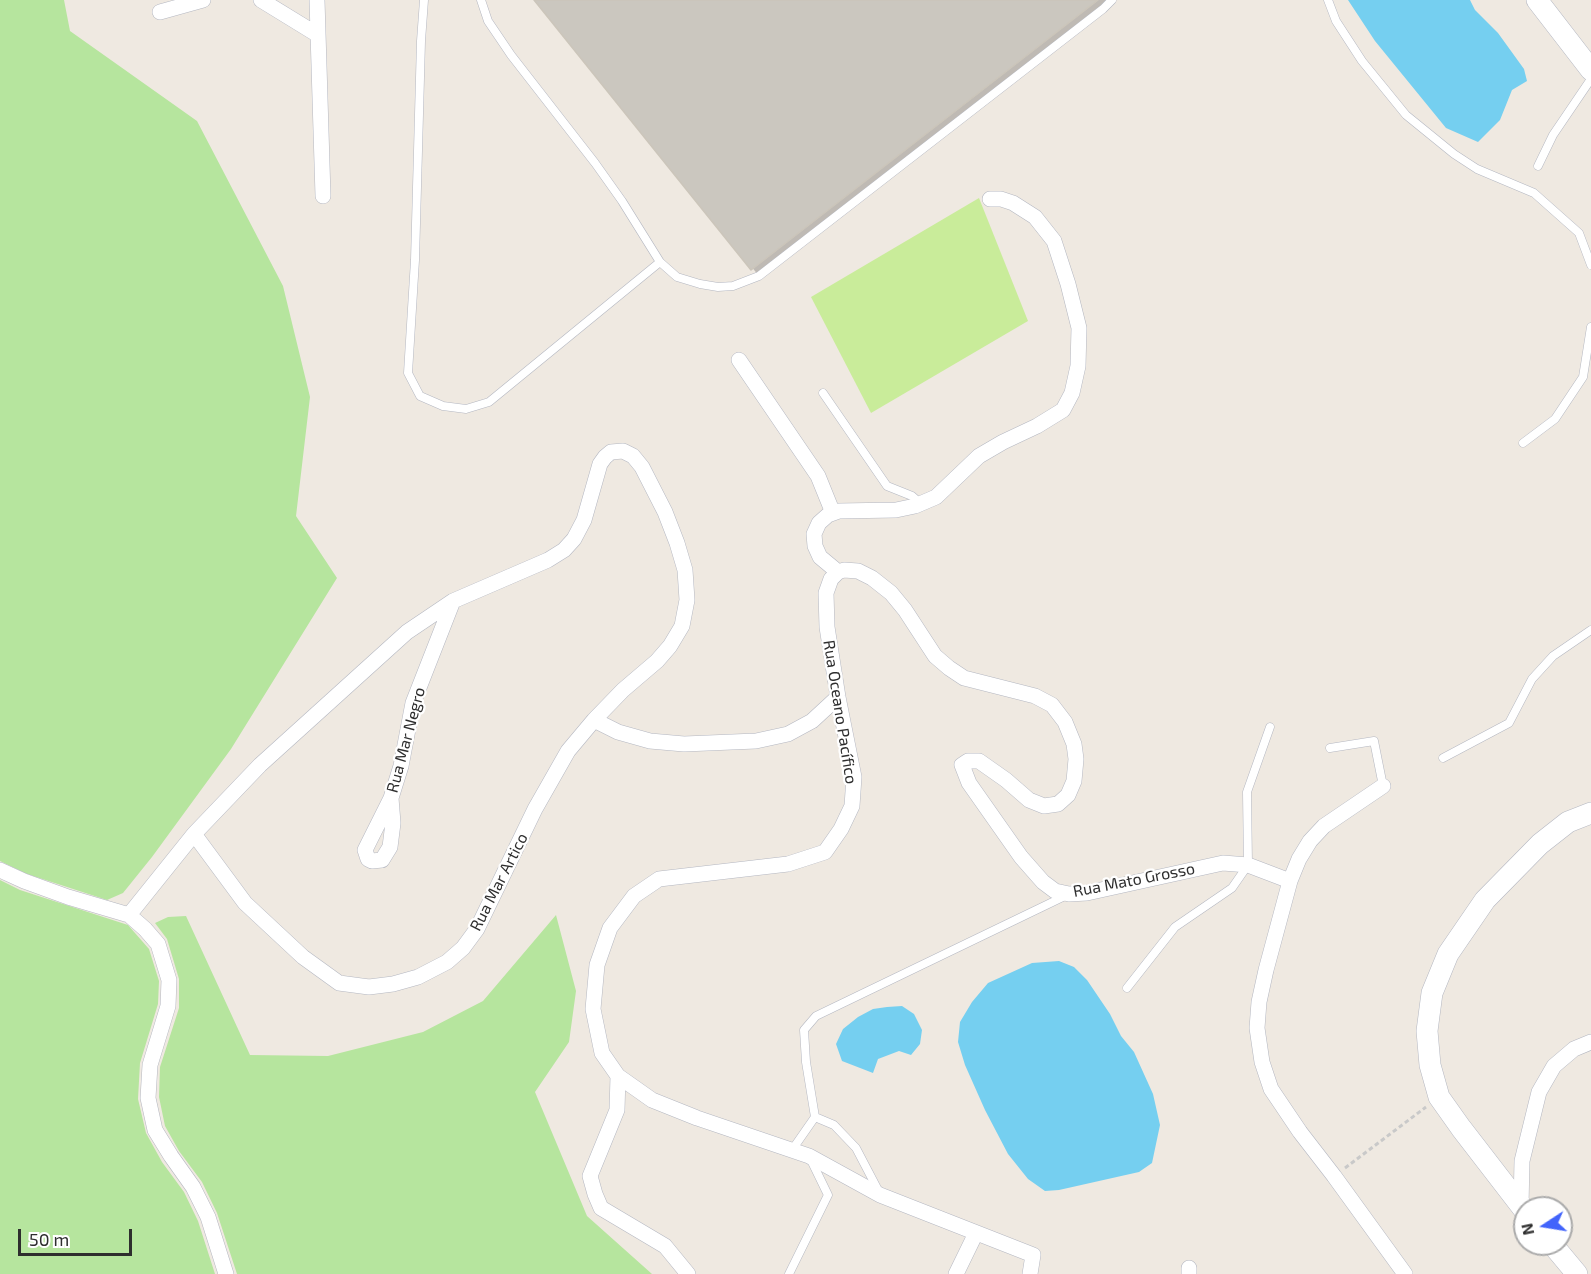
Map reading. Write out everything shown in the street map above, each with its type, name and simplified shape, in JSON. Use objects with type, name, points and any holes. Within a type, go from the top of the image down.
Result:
[{"type":"main road","points":[[1538,0],[1591,70]]},
{"type":"main road","points":[[1514,1196],[1439,1097],[1430,1065],[1427,1031],[1432,993],[1448,954],[1485,900],[1540,844],[1568,822],[1591,813]]},
{"type":"main road","points":[[1562,1256],[1577,1274]]},
{"type":"street","points":[[160,12],[203,0]]},
{"type":"street","points":[[261,0],[318,35]]},
{"type":"street","points":[[317,0],[323,196]]},
{"type":"street","points":[[838,572],[820,557],[815,546],[814,534],[819,523],[840,511],[896,510],[936,496],[979,456],[1063,410],[1072,393],[1078,366],[1079,328],[1054,241],[1035,217],[1013,203],[1001,199],[990,199]]},
{"type":"street","points":[[739,360],[818,477],[833,513]]},
{"type":"street","name":"Rua Mar Artico","points":[[194,834],[245,903],[303,957],[339,982],[369,987],[393,984],[418,977],[447,962],[463,948],[477,929],[558,766],[576,740],[594,720],[623,690],[657,661],[670,646],[682,626],[687,600],[685,570],[665,512],[642,467],[633,456],[623,452],[611,452],[600,464],[584,520],[574,539],[564,550],[548,560],[453,601]]},
{"type":"street","name":"Rua Mato Grosso","points":[[838,572],[858,571],[872,578],[891,593],[935,656],[964,678],[1035,696],[1052,705],[1065,722],[1074,744],[1076,759],[1074,781],[1068,795],[1058,804],[1044,806],[1029,800],[979,761],[968,760],[962,765],[969,783],[1021,857],[1043,882],[1056,891],[1069,894],[1087,892],[1223,863],[1248,865],[1290,881]]},
{"type":"street","name":"Rua Oceano Pacífico","points":[[618,1076],[602,1053],[593,1009],[597,965],[610,928],[634,896],[659,879],[788,864],[825,852],[841,829],[852,806],[854,777],[827,627],[826,593],[831,579],[838,572]]},
{"type":"street","points":[[129,915],[194,834],[260,765],[407,632],[453,601]]},
{"type":"street","name":"Rua Mar Negro","points":[[391,798],[393,835],[386,856],[376,862],[368,859],[365,850],[391,798],[401,766],[413,703],[453,601]]},
{"type":"street","points":[[594,720],[618,732],[650,741],[684,744],[756,741],[788,734],[812,721],[838,697]]},
{"type":"street","points":[[1383,786],[1324,826],[1310,841],[1299,859],[1290,881],[1259,1002],[1257,1028],[1262,1062],[1271,1089],[1405,1274]]},
{"type":"street","points":[[0,870],[46,889],[129,915],[145,928],[158,944],[169,980],[168,1006],[150,1065],[148,1098],[155,1130],[193,1187],[208,1217],[226,1274]]},
{"type":"street","points":[[1523,1196],[1522,1161],[1539,1092],[1554,1066],[1574,1049],[1591,1042]]},
{"type":"street","points":[[618,1076],[652,1100],[697,1118],[809,1156],[880,1195],[1033,1255],[1030,1274]]},
{"type":"street","points":[[618,1076],[617,1110],[590,1176],[601,1208],[665,1246],[688,1274]]},
{"type":"street","points":[[956,1274],[976,1233]]},
{"type":"lane","points":[[424,0],[415,260],[408,373],[420,396],[443,406],[466,409],[489,402],[660,262]]},
{"type":"lane","points":[[481,0],[488,21],[511,55],[595,163],[660,262],[677,277],[709,286],[733,286],[759,276],[1112,0]]},
{"type":"lane","points":[[1328,0],[1336,21],[1362,61],[1406,115],[1454,154],[1477,169],[1534,193],[1579,233],[1591,265]]},
{"type":"lane","points":[[1538,166],[1553,135],[1591,79]]},
{"type":"lane","points":[[1523,443],[1555,419],[1583,377],[1591,327]]},
{"type":"lane","points":[[823,393],[887,486],[912,496],[920,503]]},
{"type":"lane","points":[[1443,758],[1509,723],[1532,679],[1552,656],[1591,630]]},
{"type":"lane","points":[[1127,988],[1175,927],[1232,888],[1248,865],[1247,792],[1270,727]]},
{"type":"lane","points":[[1330,748],[1374,741],[1383,786]]},
{"type":"lane","points":[[792,1150],[815,1117],[806,1062],[804,1030],[816,1016],[1069,894]]},
{"type":"lane","points":[[815,1117],[834,1125],[856,1148],[880,1195]]},
{"type":"lane","points":[[789,1274],[828,1195],[809,1156]]},
{"type":"path","points":[[1334,1176],[1439,1097]]},
{"type":"green space","points":[[0,0],[64,0],[70,31],[197,121],[283,286],[310,397],[296,516],[337,578],[231,749],[123,893],[107,900],[27,874],[0,861]]},
{"type":"green space","points":[[979,198],[1028,321],[871,413],[811,297]]},
{"type":"green space","points":[[0,880],[20,890],[128,925],[149,949],[159,981],[158,1004],[140,1063],[138,1099],[146,1133],[162,1162],[184,1192],[198,1221],[215,1274],[0,1274]]},
{"type":"green space","points":[[556,915],[576,991],[569,1042],[535,1092],[587,1216],[652,1274],[237,1274],[217,1213],[202,1182],[179,1151],[165,1126],[159,1097],[160,1067],[179,1008],[179,979],[167,939],[155,923],[168,917],[186,916],[250,1055],[328,1056],[423,1032],[483,1001]]},
{"type":"water","points":[[1348,0],[1470,0],[1475,10],[1498,33],[1524,69],[1527,81],[1512,90],[1500,120],[1478,142],[1446,128],[1375,41]]},
{"type":"water","points":[[1059,961],[1074,967],[1087,980],[1110,1014],[1121,1036],[1134,1052],[1153,1094],[1160,1125],[1152,1163],[1139,1172],[1045,1191],[1028,1179],[1008,1154],[985,1110],[965,1065],[958,1042],[960,1022],[972,1002],[988,983],[1032,963]]},
{"type":"water","points":[[902,1006],[914,1014],[922,1030],[920,1044],[911,1055],[899,1051],[878,1059],[873,1073],[842,1061],[836,1044],[843,1029],[873,1009]]},
{"type":"building","points":[[534,0],[1098,0],[751,270]]}]
